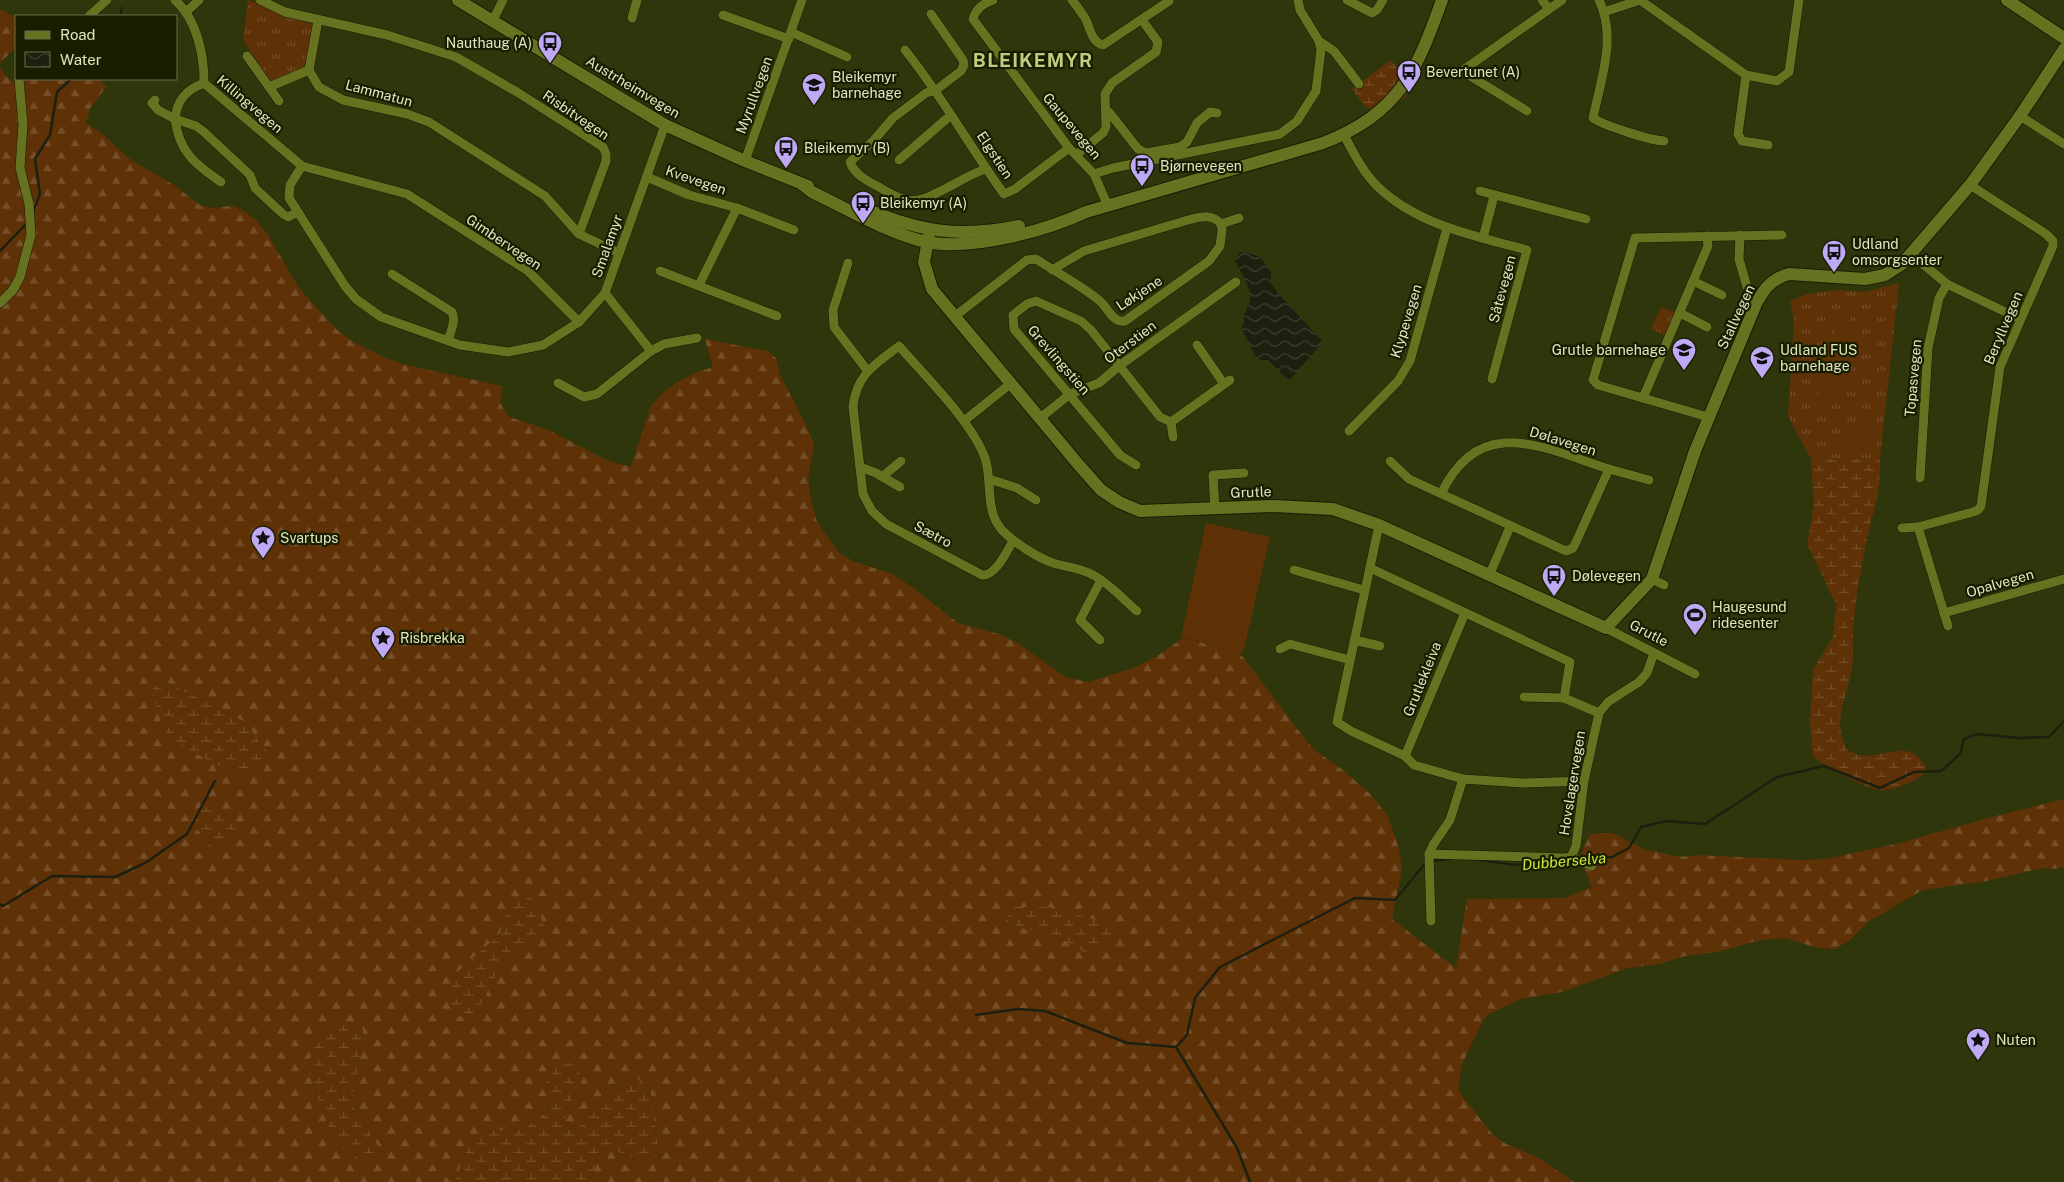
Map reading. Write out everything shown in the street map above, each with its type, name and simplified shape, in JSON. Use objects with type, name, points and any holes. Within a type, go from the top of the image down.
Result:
[{"type":"street","points":[[90,15],[107,0]]},
{"type":"street","name":"Killingvegen","points":[[175,0],[186,12],[200,47],[204,83],[302,166],[407,194]]},
{"type":"street","points":[[186,12],[199,0]]},
{"type":"street","points":[[260,0],[285,12],[318,20],[308,70],[269,87]]},
{"type":"street","name":"Austrheimvegen","points":[[458,0],[665,125],[802,184],[812,192],[894,231],[973,243],[994,240],[1071,219],[1086,212],[1323,143],[1344,135],[1371,119],[1406,84],[1423,53],[1442,0]]},
{"type":"street","points":[[493,20],[503,0]]},
{"type":"street","points":[[632,18],[637,0]]},
{"type":"street","name":"Myrullvegen","points":[[745,161],[802,0]]},
{"type":"street","name":"Gaupevegen","points":[[992,0],[976,11],[973,19],[1069,148],[1094,174],[1108,206]]},
{"type":"street","points":[[1072,0],[1084,17],[1098,44],[1108,43],[1170,1]]},
{"type":"street","points":[[1298,0],[1300,10],[1320,41],[1334,51],[1359,84]]},
{"type":"street","points":[[1347,0],[1372,13],[1377,10],[1383,0]]},
{"type":"street","points":[[1542,0],[1549,9]]},
{"type":"street","points":[[1527,111],[1462,71],[1562,0]]},
{"type":"street","points":[[1599,0],[1604,12],[1608,35],[1606,57],[1593,118],[1602,124],[1640,134],[1652,140],[1664,141]]},
{"type":"street","points":[[1604,12],[1640,0],[1746,75],[1777,81],[1789,72],[1799,0]]},
{"type":"street","points":[[2007,0],[2064,38]]},
{"type":"street","points":[[931,14],[963,60],[964,64],[961,71],[936,90],[926,93],[893,118],[874,140],[850,162],[853,170],[873,184],[908,200],[921,200],[972,173],[986,169]]},
{"type":"street","points":[[723,15],[848,57]]},
{"type":"street","name":"Risbitvegen","points":[[318,20],[387,34],[456,57],[603,146],[606,161],[579,234]]},
{"type":"street","points":[[1076,155],[1103,133],[1106,127],[1105,94],[1112,83],[1156,52],[1158,42],[1142,20]]},
{"type":"street","points":[[1094,174],[1113,168],[1280,134],[1297,121],[1316,91],[1321,50],[1320,41]]},
{"type":"street","name":"Elgstien","points":[[905,50],[936,90],[1004,194],[1015,189],[1069,148]]},
{"type":"street","name":"Stallvegen","points":[[1606,628],[1658,582],[1708,418],[1764,289],[1772,282],[1789,274],[1853,279],[1876,278],[1894,270],[1911,254],[1970,185],[2020,116],[2064,50]]},
{"type":"street","points":[[247,56],[279,100]]},
{"type":"street","name":"Lammatun","points":[[308,70],[319,87],[343,100],[407,114],[429,122],[545,196],[579,234]]},
{"type":"street","points":[[1746,75],[1738,134],[1742,141],[1768,145]]},
{"type":"street","points":[[0,303],[13,290],[20,277],[31,234],[29,204],[20,168],[23,124],[19,80]]},
{"type":"street","points":[[204,83],[194,87],[181,99],[176,109],[175,119],[179,142],[189,157],[221,182]]},
{"type":"street","points":[[155,100],[152,103],[158,110],[175,119],[196,126],[204,132],[250,175],[255,188],[288,217],[298,212],[289,198],[288,191],[302,166]]},
{"type":"street","points":[[1106,112],[1109,112],[1138,149],[1146,153],[1180,147],[1187,142],[1197,123],[1210,112],[1217,113]]},
{"type":"street","points":[[899,160],[951,115]]},
{"type":"street","points":[[2020,116],[2064,144]]},
{"type":"street","name":"Smalamyr","points":[[298,212],[356,300],[382,317],[460,345],[508,352],[543,345],[579,322],[605,293],[665,125]]},
{"type":"street","name":"Såtevegen","points":[[1344,135],[1354,154],[1376,185],[1394,200],[1447,228],[1527,250],[1492,379]]},
{"type":"street","name":"Kvevegen","points":[[647,178],[689,196],[737,208],[794,230]]},
{"type":"street","name":"Beryllvegen","points":[[1902,528],[1918,527],[1973,512],[1981,506],[1998,377],[2020,319],[2052,250],[2052,241],[2046,234],[1970,185]]},
{"type":"street","points":[[1480,191],[1586,219]]},
{"type":"street","name":"Gimbervegen","points":[[407,194],[528,271],[579,322]]},
{"type":"street","points":[[1483,238],[1494,196]]},
{"type":"street","name":"Kvevegen","points":[[699,285],[737,208]]},
{"type":"street","points":[[1052,270],[1084,251],[1188,220],[1206,216],[1212,217],[1221,224],[1239,218]]},
{"type":"street","name":"Løkjene","points":[[954,317],[1027,260],[1036,259],[1101,302],[1116,320],[1120,322],[1125,321],[1209,261],[1220,246],[1221,224]]},
{"type":"street","name":"Klypevegen","points":[[1349,432],[1398,381],[1410,361],[1447,228]]},
{"type":"street","points":[[579,234],[619,253]]},
{"type":"street","points":[[1740,235],[1740,260],[1748,287]]},
{"type":"street","points":[[1708,418],[1598,385],[1593,380],[1635,238],[1782,235]]},
{"type":"street","name":"Grutle","points":[[929,236],[924,262],[932,289],[1039,419],[1101,490],[1120,502],[1140,511],[1274,506],[1333,509],[1379,525],[1606,628],[1695,674]]},
{"type":"street","points":[[1643,398],[1708,246],[1708,236]]},
{"type":"street","points":[[1911,254],[1947,284],[2020,319]]},
{"type":"street","points":[[848,264],[833,310],[834,327],[868,370]]},
{"type":"street","points":[[660,271],[777,316]]},
{"type":"street","points":[[392,274],[452,312],[454,317],[448,340]]},
{"type":"street","points":[[1693,281],[1722,296]]},
{"type":"street","name":"Oterstien","points":[[1039,419],[1070,394],[1100,383],[1119,366],[1236,282]]},
{"type":"street","name":"Topasvegen","points":[[1920,478],[1928,348],[1940,298],[1947,284]]},
{"type":"street","points":[[605,293],[651,351]]},
{"type":"street","name":"Grevlingstien","points":[[1136,465],[1120,455],[1014,329],[1013,315],[1026,304],[1036,301],[1081,321],[1097,337],[1160,417],[1171,422]]},
{"type":"street","points":[[1680,313],[1708,327]]},
{"type":"street","points":[[558,383],[584,397],[597,394],[651,351],[664,344],[697,338]]},
{"type":"street","points":[[1173,437],[1171,422],[1227,382],[1197,345]]},
{"type":"street","name":"Sætro","points":[[1013,540],[990,574],[982,575],[886,524],[872,512],[863,494],[853,407],[857,388],[868,370],[899,346],[964,421],[985,458],[994,520],[1013,540],[1052,562],[1094,575],[1137,611]]},
{"type":"street","points":[[964,421],[1010,384]]},
{"type":"street","name":"Dølavegen","points":[[1442,494],[1447,482],[1472,454],[1492,444],[1505,441],[1531,444],[1649,480]]},
{"type":"street","points":[[882,477],[900,461]]},
{"type":"street","name":"Dølavegen","points":[[1390,461],[1409,480],[1563,550],[1570,550],[1576,542],[1609,469]]},
{"type":"street","points":[[860,467],[900,487]]},
{"type":"street","points":[[1216,509],[1213,475],[1244,473]]},
{"type":"street","points":[[989,479],[1017,488],[1036,500]]},
{"type":"street","points":[[1379,525],[1337,722],[1351,731],[1405,756],[1414,765],[1463,779],[1523,783],[1584,781]]},
{"type":"street","points":[[1489,576],[1510,527]]},
{"type":"street","points":[[1918,527],[1948,626]]},
{"type":"street","points":[[1370,568],[1570,662],[1564,698]]},
{"type":"street","points":[[1294,570],[1364,590]]},
{"type":"street","name":"Opalvegen","points":[[1944,613],[2064,579]]},
{"type":"street","points":[[1100,640],[1080,620],[1101,580]]},
{"type":"street","name":"Grutlekleiva","points":[[1405,756],[1465,613]]},
{"type":"street","points":[[1354,640],[1380,646]]},
{"type":"street","points":[[1280,649],[1290,644],[1350,660]]},
{"type":"street","points":[[1524,697],[1564,698],[1598,713],[1608,702],[1639,682],[1647,673],[1654,653]]},
{"type":"street","name":"Hovslagervegen","points":[[1571,857],[1576,846],[1584,781],[1598,713]]},
{"type":"street","points":[[1431,921],[1429,854],[1450,820],[1463,779]]},
{"type":"street","name":"Hovslagervegen","points":[[1429,854],[1571,857],[1592,866]]},
{"type":"green space","points":[[248,0],[313,25],[304,68],[269,84],[243,39]]},
{"type":"green space","points":[[0,9],[15,16],[15,48],[0,63]]},
{"type":"green space","points":[[1391,60],[1407,84],[1406,97],[1378,113],[1365,106],[1352,89]]},
{"type":"green space","points":[[0,68],[16,84],[22,80],[101,80],[106,87],[91,107],[86,123],[101,133],[131,160],[174,185],[200,205],[212,208],[231,206],[239,208],[255,219],[268,235],[299,288],[337,330],[352,341],[386,358],[406,365],[502,386],[500,403],[509,417],[546,429],[607,460],[631,467],[651,406],[664,392],[678,382],[695,373],[713,367],[705,339],[767,351],[776,358],[780,375],[814,444],[808,478],[811,501],[817,522],[838,552],[853,561],[892,574],[958,623],[1002,635],[1019,644],[1065,677],[1088,682],[1134,668],[1154,658],[1183,638],[1239,652],[1308,743],[1370,794],[1388,816],[1399,849],[1402,869],[1392,919],[1456,968],[1467,899],[1564,898],[1592,887],[1580,857],[1590,834],[1613,833],[1644,849],[1679,857],[1697,855],[1801,860],[1825,859],[1900,843],[2064,799],[2064,867],[2054,869],[2043,868],[1982,882],[1919,892],[1868,922],[1850,940],[1835,949],[1817,948],[1786,938],[1761,940],[1717,952],[1685,956],[1660,964],[1628,968],[1562,992],[1521,999],[1491,1013],[1484,1019],[1462,1064],[1458,1088],[1462,1096],[1493,1135],[1506,1144],[1541,1159],[1574,1182],[592,1182],[598,1153],[610,1148],[647,1165],[659,1156],[650,1088],[633,1076],[595,1105],[580,1127],[564,1131],[566,1113],[583,1078],[546,1082],[549,1111],[523,1129],[484,1131],[468,1146],[455,1182],[0,1182]],"holes":[[[164,681],[245,722],[266,750]],[[1012,907],[1091,955],[1054,935],[1021,928],[1006,919]],[[546,931],[510,951],[504,959],[456,973],[499,935]],[[363,1030],[352,1104],[384,1156],[334,1141],[309,1074]]]},
{"type":"green space","points":[[1899,283],[1880,458],[1811,459],[1788,416],[1794,321],[1790,301],[1807,294],[1838,290],[1865,292]]},
{"type":"green space","points":[[1661,307],[1677,313],[1667,336],[1651,329]]},
{"type":"green space","points":[[1837,312],[1851,314],[1849,338],[1834,336]]},
{"type":"green space","points":[[1822,347],[1848,349],[1844,400],[1818,398]]},
{"type":"green space","points":[[1847,427],[1877,429],[1876,450],[1845,447]]},
{"type":"green space","points":[[1880,458],[1878,491],[1857,593],[1853,628],[1853,663],[1840,718],[1840,728],[1847,750],[1858,755],[1867,756],[1905,751],[1914,754],[1921,760],[1927,771],[1907,784],[1884,790],[1858,783],[1813,757],[1810,719],[1813,670],[1833,637],[1836,604],[1807,544],[1814,506],[1811,459]]},
{"type":"green space","points":[[1206,523],[1270,537],[1243,653],[1181,637]]},
{"type":"green space","points":[[164,681],[245,722],[267,751],[251,768],[237,771],[210,761],[178,743],[166,732],[161,722],[153,688]]},
{"type":"green space","points":[[217,806],[233,818],[236,828],[228,844],[214,851],[191,821],[198,808]]},
{"type":"green space","points":[[528,894],[536,904],[546,931],[510,951],[504,959],[478,1011],[461,1017],[448,999],[456,973],[499,935],[510,906]]},
{"type":"green space","points":[[1012,907],[1048,907],[1114,925],[1106,948],[1091,956],[1054,935],[1021,928],[1006,919]]},
{"type":"green space","points":[[353,1021],[363,1030],[352,1104],[384,1156],[369,1162],[354,1158],[334,1141],[309,1074],[310,1053],[331,1029]]},
{"type":"green space","points":[[572,1063],[583,1078],[566,1113],[564,1131],[580,1127],[595,1105],[634,1076],[650,1088],[659,1155],[647,1165],[610,1148],[598,1153],[592,1182],[455,1182],[468,1146],[484,1131],[523,1129],[549,1111],[546,1082],[554,1064]]},
{"type":"water","points":[[1239,253],[1259,256],[1271,271],[1271,283],[1279,294],[1323,342],[1289,381],[1268,360],[1260,360],[1256,357],[1241,328],[1250,299],[1247,284],[1235,261]]},
{"type":"waterway","points":[[120,15],[122,8]]},
{"type":"waterway","points":[[33,212],[40,194],[35,159],[50,135],[57,92],[70,80]]},
{"type":"waterway","points":[[0,251],[27,223]]},
{"type":"waterway","name":"Dubberselva","points":[[1586,859],[1612,857],[1629,848],[1641,827],[1667,821],[1705,824],[1777,777],[1824,766],[1880,788],[1914,772],[1941,771],[1960,754],[1964,739],[1977,734],[2019,738],[2049,737],[2064,721]]},
{"type":"waterway","points":[[0,904],[3,906],[52,876],[115,877],[145,863],[187,834],[215,781]]},
{"type":"waterway","name":"Dubberselva","points":[[1432,861],[1449,859]]},
{"type":"waterway","name":"Dubberselva","points":[[1474,859],[1514,865],[1553,862]]},
{"type":"waterway","name":"Dubberselva","points":[[1176,1047],[1187,1035],[1195,998],[1220,967],[1355,898],[1395,900],[1427,861]]},
{"type":"waterway","points":[[976,1015],[1018,1009],[1045,1011],[1127,1043],[1176,1047]]},
{"type":"waterway","points":[[1176,1047],[1237,1148],[1250,1182]]},
{"type":"place","name":"Nauthaug (A)","points":[[550,64]]},
{"type":"place","name":"Bevertunet (A)","points":[[1409,93]]},
{"type":"place","name":"Bleikemyr barnehage","points":[[814,106]]},
{"type":"place","name":"Bleikemyr (B)","points":[[786,169]]},
{"type":"place","name":"Bjørnevegen","points":[[1142,187]]},
{"type":"place","name":"Bleikemyr (A)","points":[[863,224]]},
{"type":"place","name":"Udland omsorgsenter","points":[[1834,273]]},
{"type":"place","name":"Grutle barnehage","points":[[1684,371]]},
{"type":"place","name":"Udland FUS barnehage","points":[[1762,379]]},
{"type":"place","name":"Svartups","points":[[263,559]]},
{"type":"place","name":"Dølevegen","points":[[1554,597]]},
{"type":"place","name":"Haugesund ridesenter","points":[[1695,636]]},
{"type":"place","name":"Risbrekka","points":[[383,659]]},
{"type":"place","name":"Nuten","points":[[1978,1061]]},
{"type":"district","name":"BLEIKEMYR","points":[[1033,60]]}]
